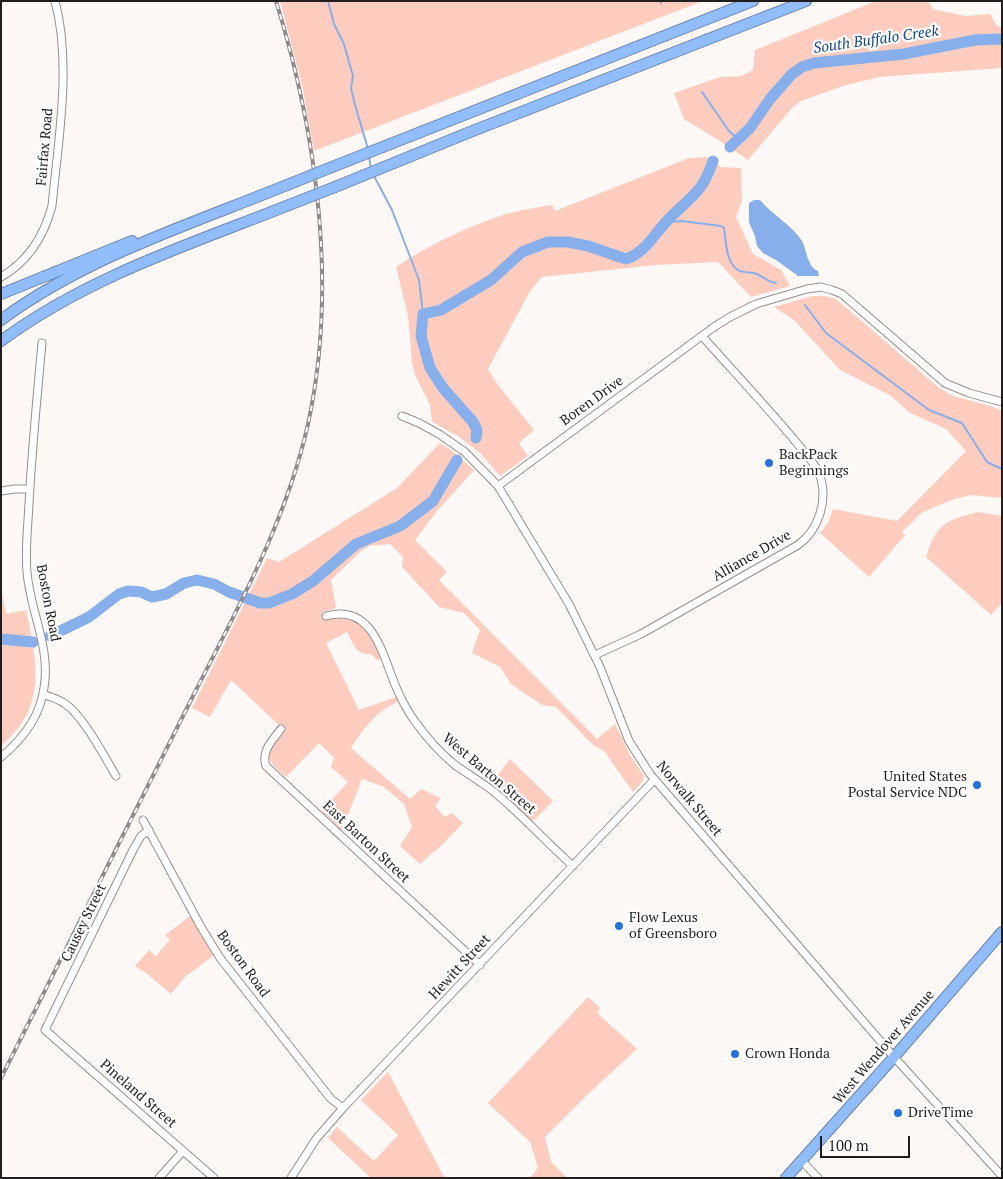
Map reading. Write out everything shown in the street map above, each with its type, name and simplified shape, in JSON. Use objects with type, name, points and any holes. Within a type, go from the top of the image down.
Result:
[{"type":"highway","points":[[1,320],[82,271],[140,244],[753,1]]},
{"type":"highway","points":[[1,341],[71,297],[119,273],[470,132],[806,1]]},
{"type":"highway","points":[[1,294],[190,218],[256,198]]},
{"type":"highway","name":"West Wendover Avenue","points":[[786,1178],[1002,932]]},
{"type":"street","name":"Fairfax Road","points":[[1,277],[18,266],[34,249],[48,221],[52,206],[64,63],[62,35],[55,1]]},
{"type":"street","name":"Boren Drive","points":[[498,486],[730,317],[756,304],[807,289],[821,287],[842,294],[945,383],[962,391],[1002,402]]},
{"type":"street","name":"Alliance Drive","points":[[595,656],[641,634],[798,545],[817,523],[822,506],[823,490],[816,467],[783,426],[702,336]]},
{"type":"street","name":"Boston Road","points":[[42,343],[30,489],[27,572],[45,657],[46,677],[43,694]]},
{"type":"street","name":"Norwalk Street","points":[[402,416],[439,434],[464,452],[498,486],[568,604],[595,656],[630,741],[654,780],[894,1057],[1002,1176]]},
{"type":"street","points":[[1,490],[30,489]]},
{"type":"street","name":"West Barton Street","points":[[326,616],[340,613],[348,614],[358,618],[369,627],[376,636],[400,696],[430,741],[455,764],[493,792],[573,866]]},
{"type":"street","points":[[1,758],[27,731],[39,708],[43,694],[70,707],[82,721],[116,776]]},
{"type":"street","name":"East Barton Street","points":[[281,729],[266,750],[264,756],[266,766],[480,965]]},
{"type":"street","name":"Hewitt Street","points":[[291,1178],[316,1139],[343,1108],[654,780]]},
{"type":"street","name":"Boston Road","points":[[143,820],[200,927],[221,960],[331,1099],[343,1108]]},
{"type":"street","name":"Causey Street","points":[[45,1030],[134,848],[141,836],[149,830]]},
{"type":"street","name":"Pineland Street","points":[[45,1030],[214,1178]]},
{"type":"street","points":[[159,1178],[183,1151]]},
{"type":"street","points":[[802,1161],[818,1178]]},
{"type":"shaded area","points":[[280,1],[703,1],[314,151],[302,85]]},
{"type":"shaded area","points":[[876,1],[929,1],[932,9],[966,16],[990,14],[997,26],[1002,27],[1002,68],[879,77],[843,86],[801,101],[791,109],[748,160],[684,119],[674,93],[720,77],[741,76],[753,70],[755,50]]},
{"type":"shaded area","points":[[708,157],[721,167],[741,168],[742,200],[736,217],[753,254],[781,270],[790,286],[751,297],[718,262],[656,265],[542,277],[530,291],[488,369],[498,385],[534,430],[519,443],[528,456],[500,476],[480,453],[458,436],[432,422],[430,405],[415,375],[412,363],[408,316],[396,267],[437,243],[500,216],[552,205],[555,211],[689,158]]},
{"type":"shaded area","points":[[812,296],[825,296],[836,299],[938,387],[953,396],[991,406],[1002,411],[1002,498],[972,495],[954,499],[921,513],[902,532],[905,535],[869,577],[820,533],[828,523],[833,509],[897,521],[966,451],[946,429],[910,413],[891,396],[840,370],[794,320],[774,307]]},
{"type":"shaded area","points":[[440,443],[474,470],[437,511],[415,540],[447,572],[439,580],[597,739],[615,724],[630,755],[644,776],[643,781],[633,792],[604,751],[593,745],[556,707],[542,705],[511,684],[500,667],[472,653],[480,630],[464,613],[439,607],[402,567],[403,557],[390,544],[369,546],[361,551],[331,580],[336,608],[322,612],[325,620],[346,619],[361,627],[372,640],[381,658],[377,660],[371,654],[358,651],[347,632],[326,643],[359,710],[396,697],[398,702],[377,715],[351,748],[410,799],[421,789],[441,798],[435,806],[445,817],[452,813],[463,823],[420,864],[400,846],[412,827],[404,804],[384,787],[362,779],[342,830],[321,811],[348,782],[331,767],[334,758],[319,743],[286,777],[273,764],[269,755],[285,731],[231,680],[210,717],[192,708],[267,558],[279,562],[397,488]]},
{"type":"shaded area","points":[[978,512],[1002,516],[1002,603],[991,615],[926,557],[938,530],[950,521]]},
{"type":"shaded area","points":[[1,589],[6,614],[26,610],[33,648],[35,683],[26,715],[16,731],[1,746]]},
{"type":"shaded area","points":[[510,759],[553,801],[532,822],[492,783]]},
{"type":"shaded area","points":[[190,916],[213,956],[185,977],[171,994],[135,966],[149,950],[156,956],[170,940],[165,935]]},
{"type":"shaded area","points":[[588,997],[600,1008],[597,1013],[637,1049],[545,1137],[551,1162],[567,1178],[530,1178],[538,1168],[530,1142],[488,1103]]},
{"type":"shaded area","points":[[388,1072],[446,1178],[371,1178],[328,1138],[337,1127],[374,1161],[398,1135],[361,1100]]},
{"type":"water","points":[[754,200],[760,200],[798,235],[804,245],[809,262],[818,271],[819,276],[798,276],[763,253],[757,246],[749,222],[749,203]]},
{"type":"waterway","points":[[328,1],[334,24],[344,44],[353,76],[351,88],[368,149]]},
{"type":"waterway","name":"South Buffalo Creek","points":[[730,147],[750,128],[770,99],[792,74],[802,67],[814,63],[904,54],[975,40],[1002,39]]},
{"type":"waterway","points":[[702,92],[729,131],[739,140]]},
{"type":"waterway","points":[[369,156],[371,169]]},
{"type":"waterway","name":"South Buffalo Creek","points":[[476,438],[477,430],[473,422],[443,388],[430,368],[421,336],[423,314],[441,310],[491,280],[522,252],[548,242],[568,242],[588,246],[626,259],[633,256],[644,247],[699,189],[713,161]]},
{"type":"waterway","points":[[374,176],[392,210],[419,280],[423,314]]},
{"type":"waterway","points":[[666,222],[682,221],[721,226],[724,228],[727,251],[734,267],[740,271],[757,274],[776,283]]},
{"type":"waterway","points":[[805,305],[826,333],[929,410],[962,423],[987,462],[1002,469]]},
{"type":"waterway","name":"South Buffalo Creek","points":[[50,636],[89,617],[119,594],[128,591],[141,592],[152,597],[166,594],[184,583],[197,580],[214,584],[229,592],[260,603],[269,603],[292,594],[313,581],[356,544],[400,526],[433,501],[457,460]]},
{"type":"waterway","name":"South Buffalo Creek","points":[[1,639],[33,642]]},
{"type":"railway","points":[[1,1078],[242,600],[273,531],[299,461],[317,372],[321,319],[322,265],[319,211],[303,104],[276,1]]},
{"type":"place","name":"BackPack Beginnings","points":[[769,463]]},
{"type":"place","name":"United States Postal Service NDC","points":[[977,785]]},
{"type":"place","name":"Flow Lexus of Greensboro","points":[[619,926]]},
{"type":"place","name":"Crown Honda","points":[[735,1054]]},
{"type":"place","name":"DriveTime","points":[[898,1113]]}]
